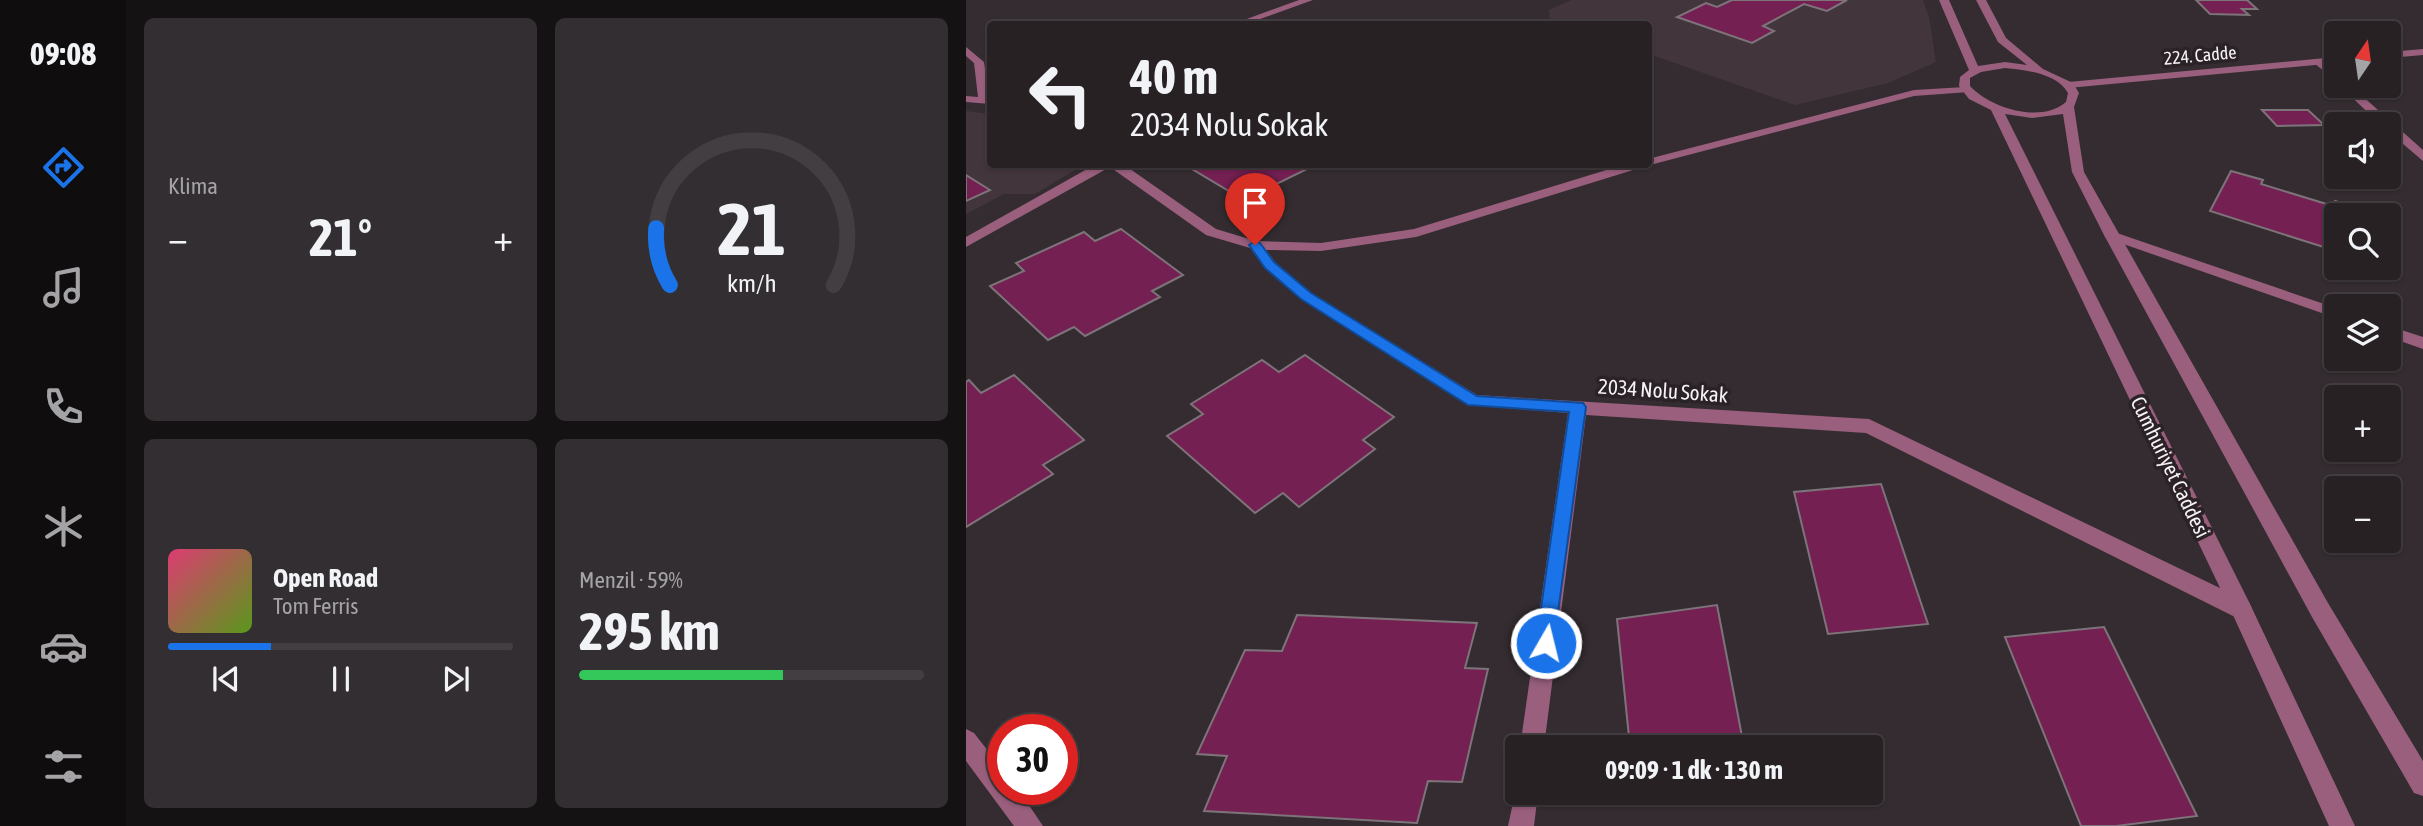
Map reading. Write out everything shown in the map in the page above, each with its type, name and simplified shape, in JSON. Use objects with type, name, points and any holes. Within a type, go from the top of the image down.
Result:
[{"type":"street","points":[[1247,21],[1308,0]]},
{"type":"street","points":[[1944,0],[1974,70]]},
{"type":"street","points":[[1981,0],[2002,40],[2040,70],[2068,85],[2073,93],[2073,100],[2068,107],[2045,115],[2029,115],[1997,110],[1982,104],[1965,90],[1963,83],[1966,76],[1974,70],[2005,65],[2040,70]]},
{"type":"street","points":[[966,50],[979,62],[987,100],[966,99]]},
{"type":"street","points":[[2401,54],[2423,52]]},
{"type":"street","points":[[2318,61],[2324,67]]},
{"type":"street","name":"224. Cadde","points":[[2068,85],[2324,61]]},
{"type":"street","points":[[1652,162],[1914,93],[1965,90]]},
{"type":"street","points":[[2358,98],[2374,112]]},
{"type":"street","points":[[2068,107],[2078,172],[2111,235],[2320,611],[2423,784]]},
{"type":"street","name":"Cumhuriyet Caddesi","points":[[1997,110],[2241,609],[2343,826]]},
{"type":"street","points":[[2401,137],[2423,157]]},
{"type":"street","points":[[966,243],[1099,168]]},
{"type":"street","points":[[1120,168],[1211,232],[1255,245],[1321,247],[1416,233],[1628,168]]},
{"type":"street","points":[[2111,235],[2324,309]]},
{"type":"street","name":"2034 Nolu Sokak","points":[[1255,245],[1270,265],[1306,296],[1474,401],[1869,426],[2241,609]]},
{"type":"street","points":[[2401,335],[2423,343]]},
{"type":"street","points":[[1534,735],[1578,407]]},
{"type":"street","points":[[966,741],[1030,826]]},
{"type":"street","points":[[1521,826],[1524,805]]},
{"type":"shaded area","points":[[1571,0],[1923,0],[1929,17],[1936,62],[1888,83],[1795,105],[1652,55],[1652,21],[1556,21],[1550,19],[1549,10]]},
{"type":"shaded area","points":[[966,111],[987,114],[987,168],[1078,168],[1035,194],[1004,194],[966,214]]},
{"type":"building","points":[[1732,0],[1847,0],[1827,11],[1804,4],[1763,26],[1774,31],[1752,43],[1677,17],[1706,3],[1717,7]]},
{"type":"building","points":[[2196,0],[2247,0],[2257,9],[2242,9],[2249,15],[2210,14]]},
{"type":"building","points":[[2262,110],[2308,110],[2324,125],[2277,126]]},
{"type":"building","points":[[1190,168],[1309,168],[1244,200]]},
{"type":"building","points":[[2231,171],[2263,180],[2261,184],[2324,203],[2324,247],[2210,211]]},
{"type":"building","points":[[966,175],[990,190],[966,201]]},
{"type":"building","points":[[1121,229],[1183,275],[1152,291],[1160,297],[1085,336],[1074,327],[1048,340],[990,286],[1024,271],[1016,263],[1084,232],[1095,241]]},
{"type":"building","points":[[1305,355],[1394,417],[1363,440],[1375,449],[1299,507],[1283,493],[1255,513],[1167,436],[1203,414],[1191,404],[1262,360],[1279,372]]},
{"type":"building","points":[[1014,375],[1084,440],[1043,465],[1053,474],[966,527],[966,382],[969,380],[981,393]]},
{"type":"building","points":[[1881,484],[1928,624],[1828,634],[1794,492]]},
{"type":"building","points":[[1717,605],[1742,735],[1629,735],[1617,619]]},
{"type":"building","points":[[1297,615],[1477,623],[1465,668],[1488,669],[1462,782],[1428,781],[1417,823],[1204,811],[1227,756],[1197,754],[1245,650],[1282,651]]},
{"type":"building","points":[[2104,627],[2197,816],[2116,826],[2081,826],[2005,637]]},
{"type":"route","points":[[1255,245],[1270,265],[1306,296],[1474,401],[1578,407],[1546,643]]}]
